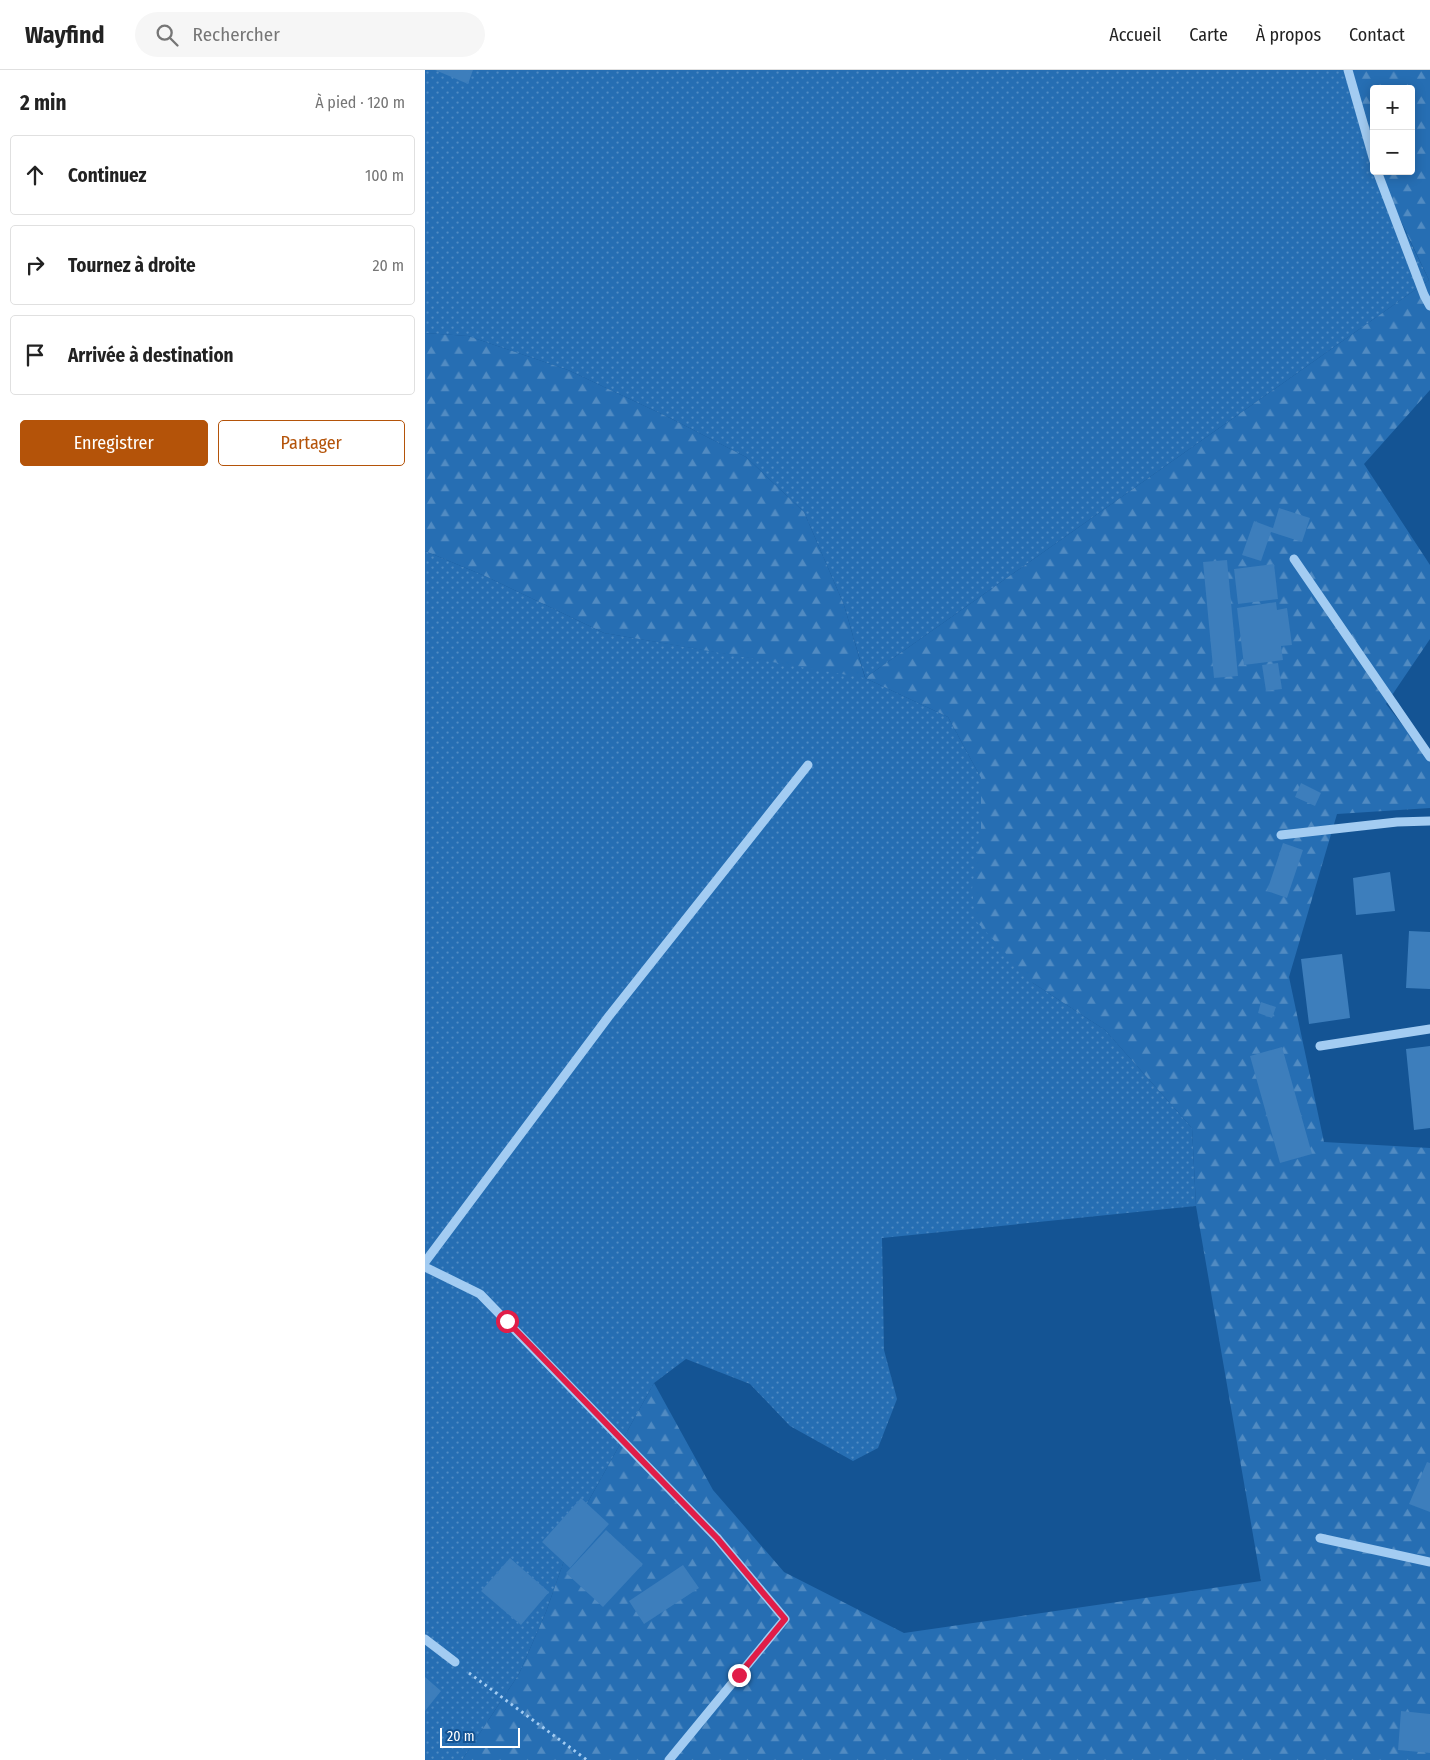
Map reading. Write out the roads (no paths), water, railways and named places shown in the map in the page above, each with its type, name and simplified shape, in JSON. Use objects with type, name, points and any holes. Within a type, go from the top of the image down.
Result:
[{"type":"street","points":[[1347,70],[1370,148]]},
{"type":"street","points":[[1379,175],[1424,295],[1430,306]]},
{"type":"street","points":[[1294,559],[1430,757]]},
{"type":"street","points":[[425,1262],[609,1016],[808,765]]},
{"type":"street","points":[[1281,835],[1397,822],[1430,821]]},
{"type":"street","points":[[1320,1046],[1430,1028]]},
{"type":"street","points":[[425,1267],[480,1294],[717,1538],[785,1619],[669,1760]]},
{"type":"street","points":[[1320,1538],[1430,1562]]},
{"type":"street","points":[[425,1639],[455,1662]]}]
